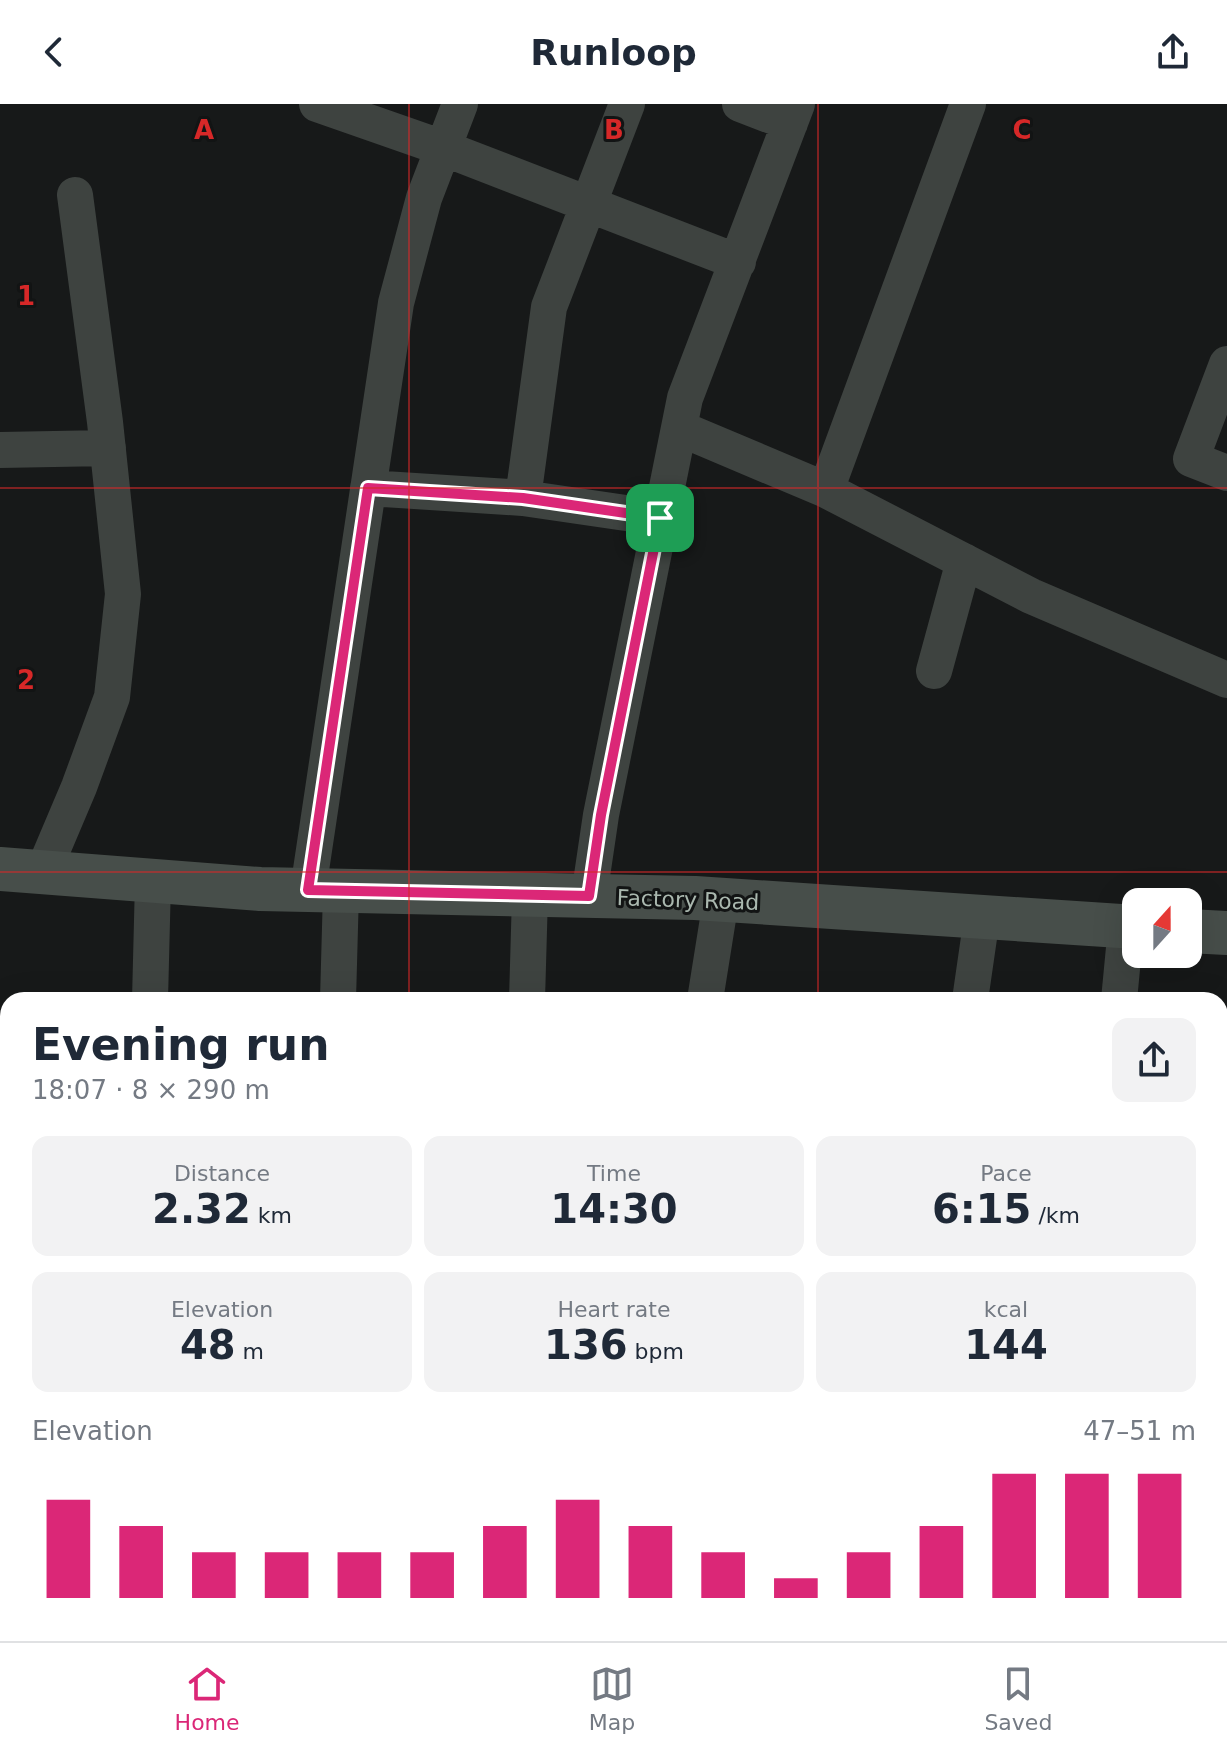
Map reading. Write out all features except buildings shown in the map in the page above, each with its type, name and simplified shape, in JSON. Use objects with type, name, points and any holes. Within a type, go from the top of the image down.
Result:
[{"type":"main road","name":"Factory Road","points":[[0,869],[325,890],[721,900],[1122,926]]},
{"type":"main road","points":[[1202,932],[1227,933]]},
{"type":"street","points":[[317,104],[443,148],[738,262]]},
{"type":"street","points":[[337,992],[325,890],[368,488],[396,303],[424,198],[460,104]]},
{"type":"street","points":[[523,498],[549,307],[627,104]]},
{"type":"street","points":[[589,896],[601,815],[685,398],[794,113],[740,104]]},
{"type":"street","points":[[826,490],[968,104]]},
{"type":"street","points":[[43,872],[112,697],[123,594],[108,448],[75,195]]},
{"type":"street","points":[[1227,364],[1191,459],[1227,473]]},
{"type":"street","points":[[679,428],[826,490],[1031,596],[1227,680]]},
{"type":"street","points":[[0,450],[108,448]]},
{"type":"street","points":[[368,488],[523,498],[660,518]]},
{"type":"street","points":[[934,671],[964,561]]},
{"type":"street","points":[[150,992],[153,881]]},
{"type":"street","points":[[527,992],[530,895]]},
{"type":"street","points":[[706,992],[721,900]]},
{"type":"street","points":[[971,992],[982,917]]},
{"type":"street","points":[[1120,992],[1124,968]]},
{"type":"route","points":[[368,488],[523,498],[660,518],[601,815],[589,896],[308,890],[368,488]]}]
